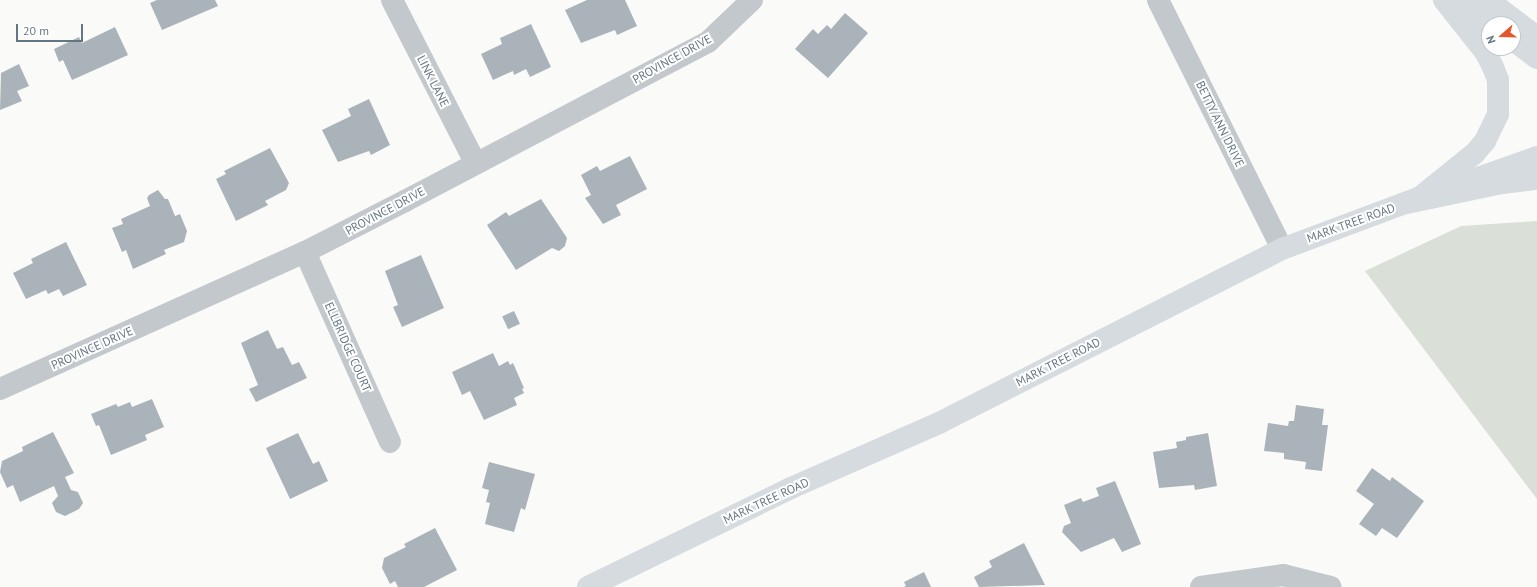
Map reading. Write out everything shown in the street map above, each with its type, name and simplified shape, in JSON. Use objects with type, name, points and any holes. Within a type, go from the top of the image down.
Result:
[{"type":"main road","points":[[1411,201],[1475,153],[1485,141],[1498,114],[1498,80],[1493,66],[1486,54],[1444,0]]},
{"type":"main road","points":[[1458,0],[1481,17]]},
{"type":"main road","points":[[1488,0],[1537,37]]},
{"type":"main road","points":[[1521,46],[1537,58]]},
{"type":"main road","name":"MARK TREE ROAD","points":[[588,587],[791,488],[939,424],[1282,249],[1411,201],[1537,157]]},
{"type":"main road","points":[[1411,201],[1502,183],[1537,179]]},
{"type":"street","name":"LINK LANE","points":[[392,0],[475,162]]},
{"type":"street","name":"PROVINCE DRIVE","points":[[0,389],[305,252],[475,162],[708,42],[752,0]]},
{"type":"street","name":"BETTY ANN DRIVE","points":[[1158,0],[1282,249]]},
{"type":"street","name":"ELLBRIDGE COURT","points":[[305,252],[390,442]]},
{"type":"street","points":[[1201,587],[1283,575],[1331,587]]},
{"type":"shaded area","points":[[1537,221],[1537,499],[1365,271],[1461,226]]},
{"type":"building","points":[[157,0],[215,0],[218,6],[162,30],[150,3]]},
{"type":"building","points":[[587,0],[625,0],[637,26],[617,35],[615,30],[581,43],[565,10]]},
{"type":"building","points":[[845,13],[868,33],[828,78],[795,49],[813,29],[818,34],[827,25],[831,29]]},
{"type":"building","points":[[531,24],[551,67],[530,77],[526,69],[514,75],[513,71],[493,80],[481,54],[502,44],[500,38]]},
{"type":"building","points":[[115,27],[128,55],[72,80],[63,60],[59,62],[54,49],[79,37],[82,43]]},
{"type":"building","points":[[19,64],[29,86],[17,91],[22,101],[0,110],[1,73]]},
{"type":"building","points":[[369,99],[390,145],[371,155],[369,151],[338,162],[322,130],[351,116],[348,109]]},
{"type":"building","points":[[270,148],[289,183],[286,190],[265,201],[268,205],[236,221],[216,179],[226,174],[224,171]]},
{"type":"building","points":[[630,156],[647,189],[616,205],[621,215],[603,224],[585,198],[591,195],[581,175],[597,166],[600,171]]},
{"type":"building","points":[[158,190],[165,199],[168,199],[175,216],[180,214],[187,231],[184,242],[164,250],[166,254],[133,269],[126,250],[122,252],[112,228],[123,224],[121,219],[150,206],[147,198],[149,195]]},
{"type":"building","points":[[541,199],[567,238],[565,246],[559,251],[552,248],[516,270],[487,225],[506,212],[509,216]]},
{"type":"building","points":[[66,242],[87,285],[63,296],[59,289],[48,294],[46,290],[26,299],[13,273],[33,263],[31,259]]},
{"type":"building","points":[[421,255],[444,308],[402,327],[393,307],[398,305],[385,271]]},
{"type":"building","points":[[514,311],[520,324],[508,329],[502,316]]},
{"type":"building","points":[[268,330],[277,349],[283,347],[292,365],[299,362],[307,378],[256,402],[249,389],[258,385],[241,343]]},
{"type":"building","points":[[493,353],[499,366],[508,361],[510,365],[513,363],[524,388],[522,389],[524,393],[514,398],[517,405],[484,420],[470,391],[462,395],[452,372]]},
{"type":"building","points":[[152,399],[164,427],[145,435],[147,440],[111,455],[99,425],[96,426],[91,414],[116,404],[118,407],[130,402],[132,407]]},
{"type":"building","points":[[1296,405],[1324,409],[1322,425],[1328,425],[1322,471],[1305,469],[1306,462],[1284,459],[1284,453],[1264,451],[1268,423],[1288,426],[1289,421],[1294,421]]},
{"type":"building","points":[[53,432],[74,473],[65,477],[71,490],[78,492],[83,503],[79,509],[65,516],[56,512],[52,503],[58,496],[54,486],[20,502],[13,485],[7,488],[0,472],[2,461],[23,451],[22,447]]},
{"type":"building","points":[[298,433],[313,464],[319,461],[328,481],[290,499],[266,448]]},
{"type":"building","points":[[1208,433],[1217,486],[1195,490],[1194,485],[1159,488],[1153,452],[1177,448],[1176,442],[1186,440],[1186,437]]},
{"type":"building","points":[[489,462],[535,474],[525,510],[521,508],[514,532],[485,524],[490,503],[486,502],[489,490],[482,488]]},
{"type":"building","points":[[1372,468],[1390,481],[1392,477],[1424,501],[1397,538],[1382,528],[1376,536],[1359,524],[1374,504],[1356,491]]},
{"type":"building","points":[[1115,481],[1141,544],[1122,552],[1114,538],[1081,552],[1062,532],[1064,526],[1071,523],[1064,505],[1081,498],[1083,502],[1099,496],[1096,488]]},
{"type":"building","points":[[435,528],[457,570],[424,587],[398,587],[395,581],[390,584],[382,568],[384,558],[406,547],[404,544]]},
{"type":"building","points":[[1024,543],[1045,585],[979,587],[974,577],[992,567],[989,561]]},
{"type":"building","points":[[924,572],[931,587],[903,587],[906,586],[904,582]]}]
